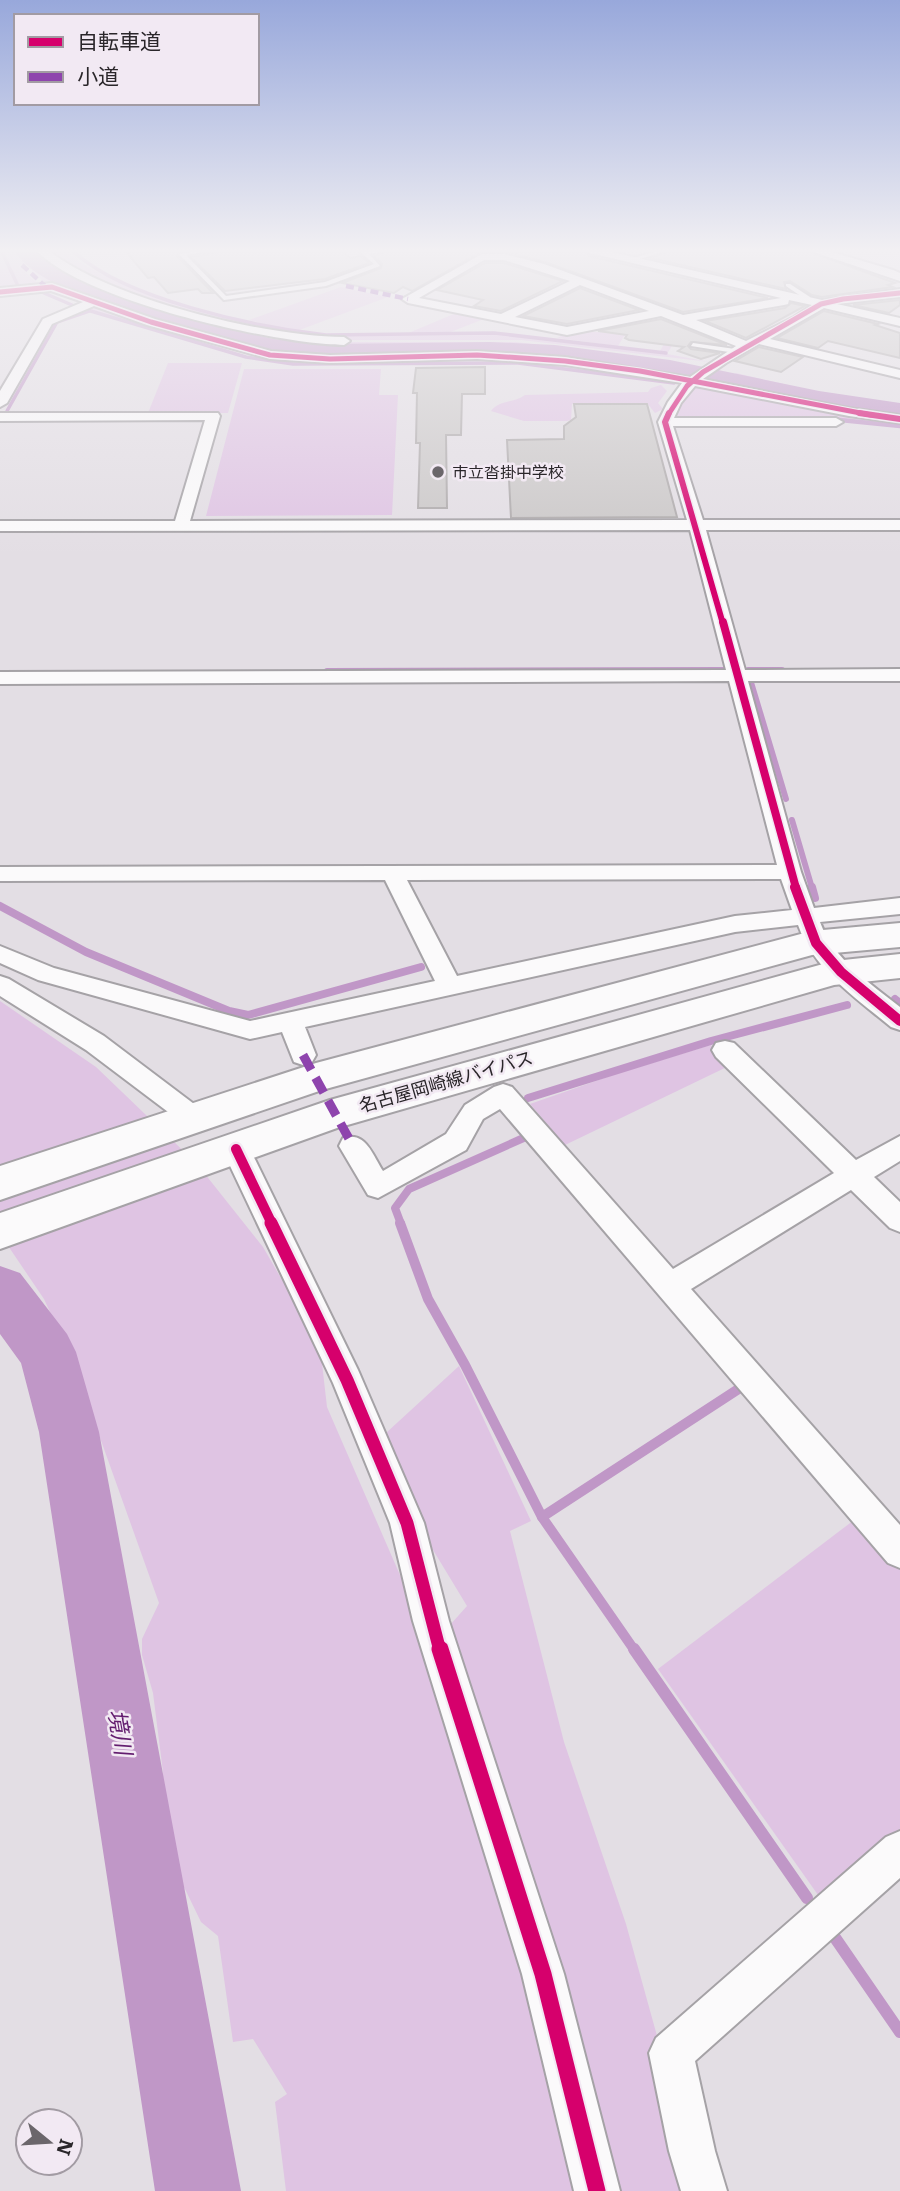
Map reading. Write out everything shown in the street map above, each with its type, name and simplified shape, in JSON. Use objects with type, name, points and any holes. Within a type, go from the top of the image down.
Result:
[{"type":"main road","points":[[0,1183],[316,1077],[811,929],[900,935]]},
{"type":"main road","name":"名古屋岡崎線バイパス","points":[[0,1231],[344,1111],[841,972],[900,966]]},
{"type":"street","points":[[0,403],[29,352]]},
{"type":"street","points":[[262,352],[330,359],[477,355],[528,357],[640,371],[849,412],[900,419]]},
{"type":"street","points":[[735,352],[710,367],[694,381],[670,410],[665,422],[698,526],[790,872],[811,929],[841,972],[900,1021]]},
{"type":"street","points":[[780,352],[900,374]]},
{"type":"street","points":[[691,363],[736,372]]},
{"type":"street","points":[[823,392],[854,397]]},
{"type":"street","points":[[0,417],[213,416],[181,526]]},
{"type":"street","points":[[665,422],[826,422],[900,429]]},
{"type":"street","points":[[0,526],[900,525]]},
{"type":"street","points":[[0,678],[736,671],[900,665]]},
{"type":"street","points":[[0,667],[736,671],[900,675]]},
{"type":"street","points":[[0,874],[790,872]]},
{"type":"street","points":[[393,874],[450,986]]},
{"type":"street","points":[[0,954],[47,974],[250,1030],[735,924],[811,929],[900,906]]},
{"type":"street","points":[[0,985],[95,1043],[179,1122]]},
{"type":"street","points":[[290,1021],[303,1055]]},
{"type":"street","points":[[725,1050],[900,1220]]},
{"type":"street","points":[[353,1146],[378,1187],[456,1142],[474,1112],[503,1094],[900,1551]]},
{"type":"street","points":[[670,1286],[900,1147]]},
{"type":"street","points":[[236,1149],[347,1380],[407,1524],[431,1621],[544,1974],[597,2191]]},
{"type":"street","points":[[704,2191],[692,2151],[671,2053],[900,1851]]},
{"type":"shaded area","points":[[240,352],[266,356],[525,358],[683,382],[518,362],[474,360],[337,364],[264,359]]},
{"type":"shaded area","points":[[268,352],[532,352],[665,369],[664,374],[530,356],[329,358]]},
{"type":"shaded area","points":[[561,352],[598,352],[677,362],[668,365]]},
{"type":"shaded area","points":[[626,352],[654,352],[710,362]]},
{"type":"shaded area","points":[[168,363],[242,363],[228,413],[148,413]]},
{"type":"shaded area","points":[[244,369],[381,369],[379,395],[398,395],[392,515],[206,516]]},
{"type":"shaded area","points":[[736,373],[822,393],[900,404],[900,409],[822,398],[731,377]]},
{"type":"shaded area","points":[[661,385],[667,391],[658,403],[663,409],[655,413],[647,403],[575,403],[572,404],[571,420],[567,421],[524,421],[491,411],[498,405],[525,395],[648,392]]},
{"type":"shaded area","points":[[698,385],[900,421],[900,426],[827,418],[670,418]]},
{"type":"shaded area","points":[[0,1001],[96,1067],[197,1164],[263,1247],[320,1346],[327,1407],[426,1635],[583,2191],[286,2191],[275,2102],[287,2094],[253,2039],[233,2042],[218,1936],[201,1922],[163,1852],[163,1772],[153,1693],[142,1655],[142,1639],[159,1603],[73,1362],[44,1299],[0,1234]]},
{"type":"shaded area","points":[[711,1045],[731,1065],[565,1145],[530,1104],[616,1074]]},
{"type":"shaded area","points":[[459,1366],[531,1521],[510,1531],[564,1742],[626,1924],[700,2191],[611,2191],[450,1625],[467,1606],[427,1540],[386,1433]]},
{"type":"shaded area","points":[[858,1517],[900,1564],[900,1838],[823,1902],[658,1669]]},
{"type":"building","points":[[682,352],[720,353],[701,359]]},
{"type":"building","points":[[750,352],[782,352],[803,357],[781,372],[735,361]]},
{"type":"building","points":[[876,352],[900,352],[900,358]]},
{"type":"building","points":[[485,367],[485,394],[462,394],[461,435],[446,435],[447,508],[418,508],[420,443],[416,443],[417,393],[413,393],[416,368]]},
{"type":"building","points":[[574,404],[647,404],[677,517],[511,518],[507,440],[564,439],[564,426],[576,417]]},
{"type":"waterway","points":[[7,411],[40,352]]},
{"type":"waterway","points":[[230,352],[293,364],[518,363],[674,383]]},
{"type":"waterway","points":[[557,352],[670,367],[819,398],[900,411]]},
{"type":"waterway","points":[[660,352],[666,353]]},
{"type":"waterway","points":[[830,419],[900,426]]},
{"type":"waterway","points":[[327,671],[723,670]]},
{"type":"waterway","points":[[748,670],[782,670]]},
{"type":"waterway","points":[[750,679],[786,799]]},
{"type":"waterway","points":[[792,820],[812,888]]},
{"type":"waterway","points":[[812,887],[815,898]]},
{"type":"waterway","points":[[0,906],[86,952],[229,1011],[248,1015],[421,967]]},
{"type":"waterway","points":[[895,999],[900,1003]]},
{"type":"waterway","points":[[528,1098],[711,1041],[847,1005]]},
{"type":"waterway","points":[[401,1224],[395,1208],[409,1189],[528,1136],[524,1132]]},
{"type":"waterway","points":[[400,1223],[428,1299],[465,1365],[542,1517]]},
{"type":"waterway","name":"境川","points":[[0,1290],[47,1352],[69,1432],[198,2191]]},
{"type":"waterway","points":[[542,1517],[740,1388]]},
{"type":"waterway","points":[[542,1517],[635,1651]]},
{"type":"waterway","points":[[634,1649],[807,1898]]},
{"type":"waterway","points":[[829,1929],[900,2032]]},
{"type":"marked path","points":[[303,1055],[353,1146]]},
{"type":"cycle path","points":[[260,352],[330,359],[477,355],[565,361],[640,371],[849,412],[900,419]]},
{"type":"cycle path","points":[[734,352],[703,372],[687,386],[674,402],[665,422],[697,526],[790,872],[816,943],[841,972],[900,1021]]},
{"type":"cycle path","points":[[236,1149],[347,1380],[407,1523],[431,1621],[543,1974],[597,2191]]},
{"type":"place","name":"市立沓掛中学校","points":[[438,472]]}]
